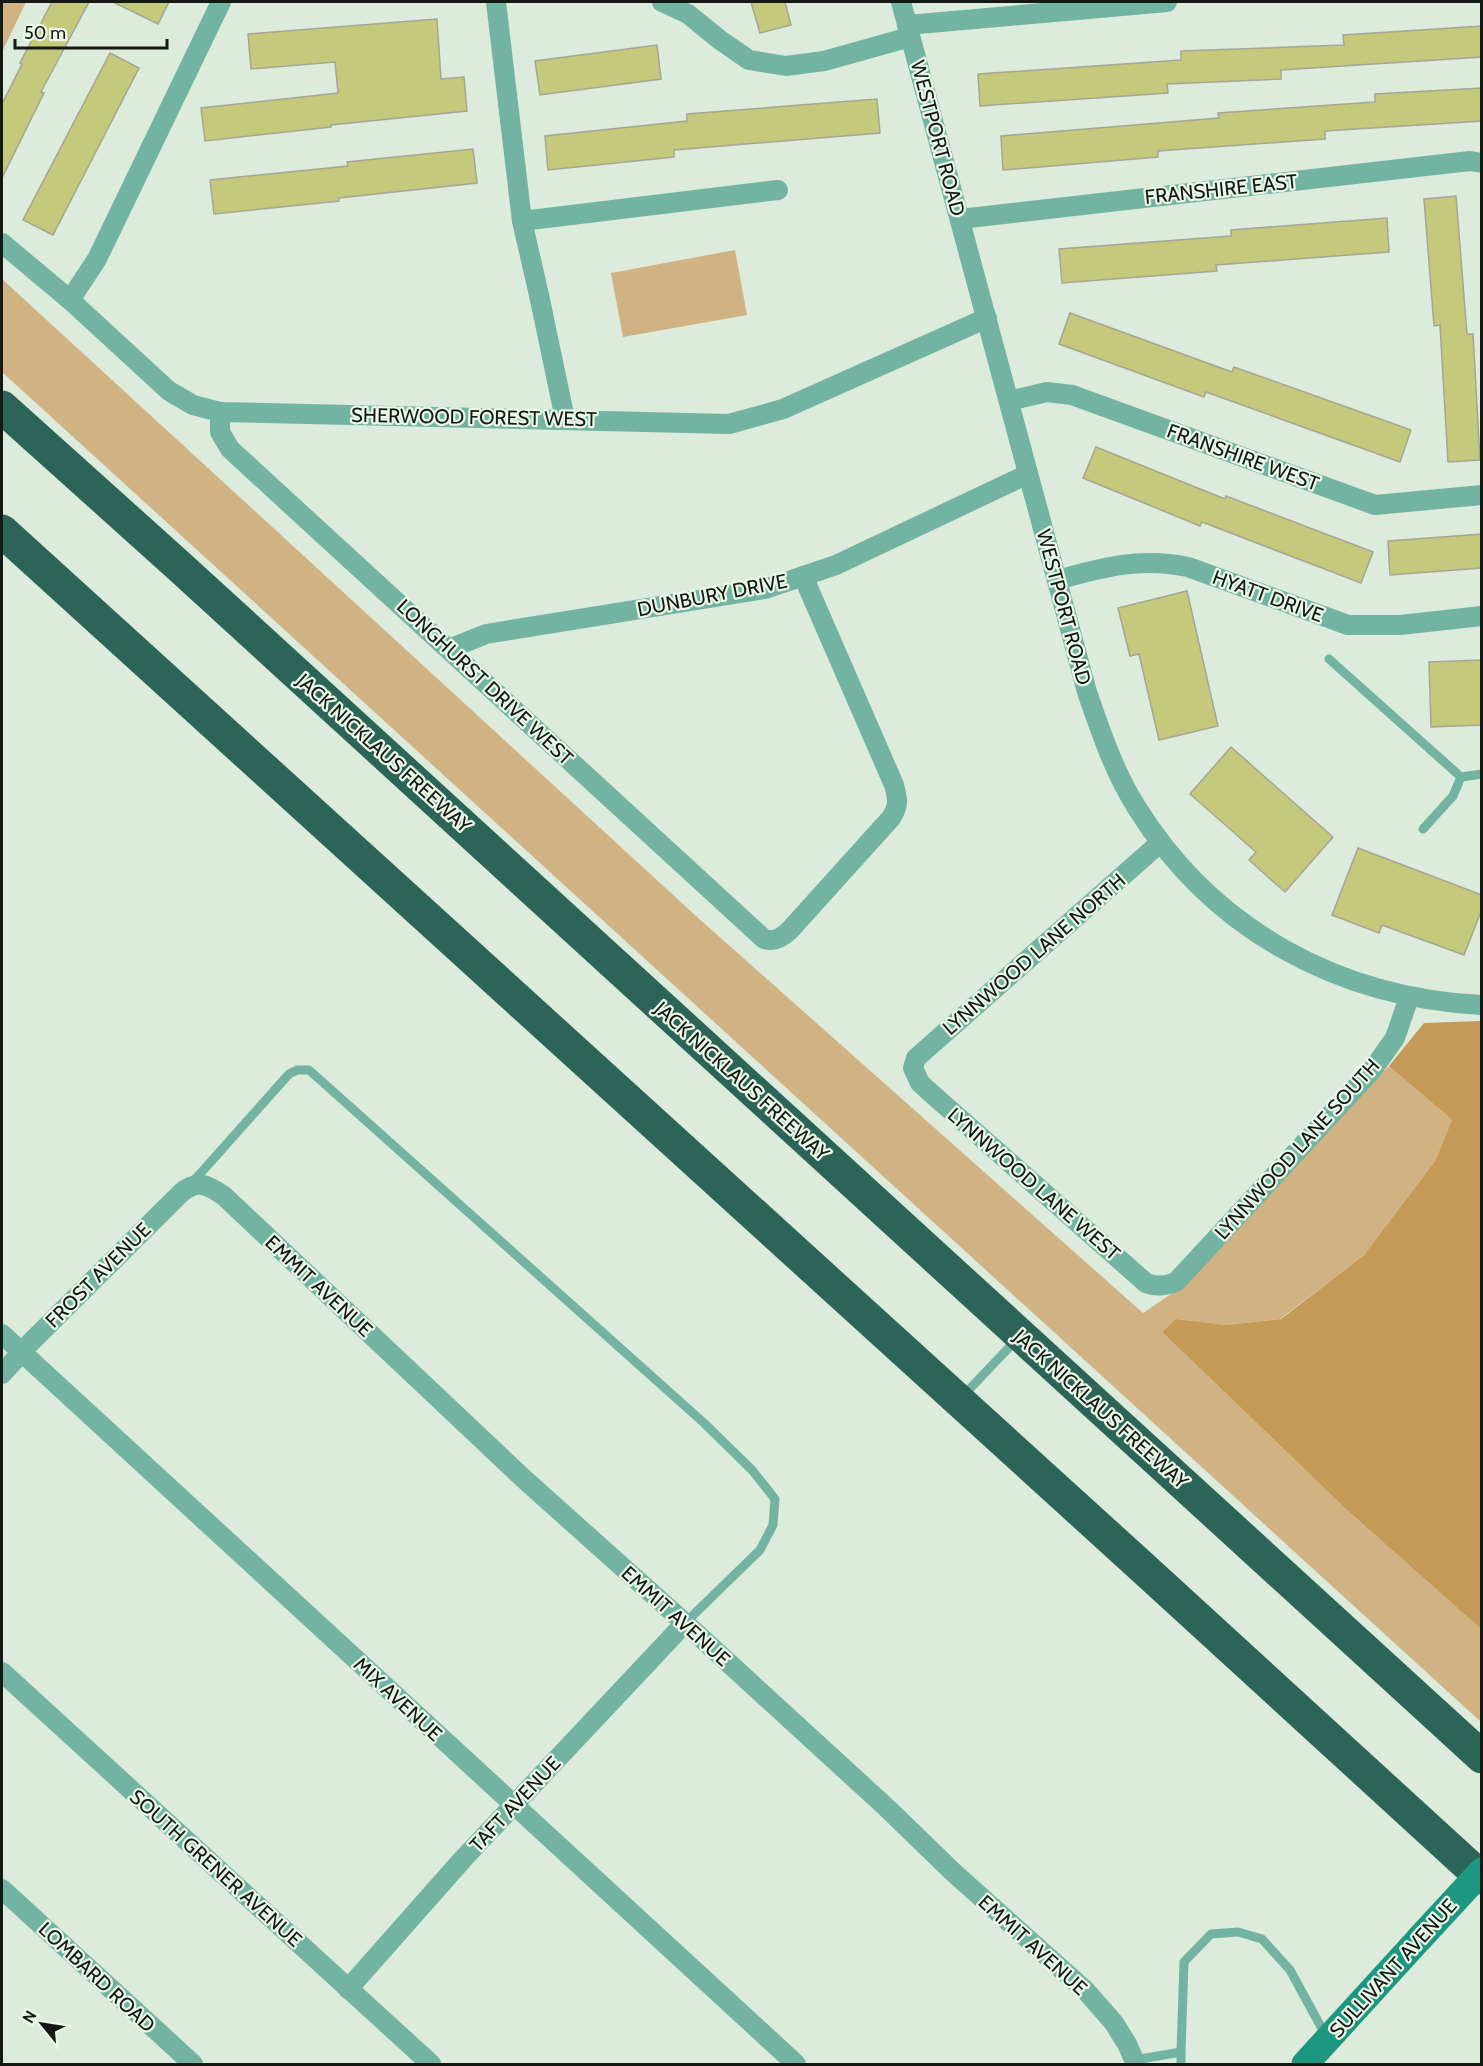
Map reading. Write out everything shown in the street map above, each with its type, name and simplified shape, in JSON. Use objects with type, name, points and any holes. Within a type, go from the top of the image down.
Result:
[{"type":"highway","name":"JACK NICKLAUS FREEWAY","points":[[2,407],[1482,1757]]},
{"type":"highway","points":[[2,531],[1482,1878]]},
{"type":"street","points":[[70,300],[97,258],[221,2]]},
{"type":"street","points":[[496,2],[522,221],[564,419]]},
{"type":"street","points":[[662,2],[688,14],[749,60],[786,66],[824,61],[909,31],[1167,2]]},
{"type":"street","name":"WESTPORT ROAD","points":[[901,2],[1087,692],[1101,732],[1126,789],[1137,808],[1161,842],[1209,895],[1248,927],[1289,953],[1369,987],[1445,1003],[1482,1005]]},
{"type":"street","name":"FRANSHIRE EAST","points":[[960,219],[1470,160],[1482,163]]},
{"type":"street","points":[[522,221],[778,190]]},
{"type":"street","name":"SHERWOOD FOREST WEST","points":[[2,243],[70,300],[169,391],[193,405],[220,412],[729,424],[783,409],[987,318]]},
{"type":"street","name":"FRANSHIRE WEST","points":[[1009,401],[1047,392],[1072,395],[1375,505],[1482,495]]},
{"type":"street","name":"LONGHURST DRIVE WEST","points":[[220,412],[220,432],[230,449],[764,939],[771,941],[781,938],[789,931],[891,818],[898,801],[894,785],[803,576]]},
{"type":"street","name":"DUNBURY DRIVE","points":[[449,649],[486,634],[765,589],[836,565],[1028,474]]},
{"type":"street","name":"HYATT DRIVE","points":[[1057,580],[1111,565],[1166,562],[1188,567],[1347,625],[1400,625],[1482,616]]},
{"type":"street","name":"LYNNWOOD LANE NORTH","points":[[913,1068],[916,1058],[1161,842]]},
{"type":"street","name":"LYNNWOOD LANE SOUTH","points":[[1165,1286],[1176,1282],[1373,1069],[1395,1038],[1409,997]]},
{"type":"street","name":"LYNNWOOD LANE WEST","points":[[913,1068],[920,1083],[1146,1283],[1165,1286]]},
{"type":"street","name":"FROST AVENUE","points":[[2,1374],[21,1352],[194,1185]]},
{"type":"street","name":"EMMIT AVENUE","points":[[194,1185],[212,1188],[224,1196],[524,1479],[685,1623],[887,1808],[953,1872],[1086,1991],[1114,2023],[1135,2062]]},
{"type":"street","name":"MIX AVENUE","points":[[2,1334],[796,2064]]},
{"type":"street","name":"TAFT AVENUE","points":[[348,1989],[513,1806],[685,1623]]},
{"type":"street","name":"SOUTH GRENER AVENUE","points":[[2,1672],[430,2064]]},
{"type":"street","name":"SULLIVANT AVENUE","points":[[1305,2064],[1482,1871]]},
{"type":"street","name":"LOMBARD ROAD","points":[[2,1889],[193,2064]]},
{"type":"lane","points":[[1329,659],[1461,777],[1482,774]]},
{"type":"lane","points":[[1423,829],[1453,796],[1461,777]]},
{"type":"lane","points":[[194,1185],[289,1074],[297,1070],[309,1070],[327,1086],[704,1423],[752,1470],[775,1499],[773,1525],[760,1550],[685,1623]]},
{"type":"lane","points":[[958,1400],[1020,1335]]},
{"type":"lane","points":[[1181,2064],[1184,1962],[1211,1934],[1238,1932],[1262,1939],[1290,1970],[1328,2039]]},
{"type":"lane","points":[[1135,2062],[1181,2052]]},
{"type":"shaded area","points":[[2,2],[26,2],[2,52]]},
{"type":"shaded area","points":[[735,250],[747,315],[623,337],[611,273]]},
{"type":"shaded area","points":[[2,279],[696,916],[1143,1313],[1174,1292],[1389,1066],[1452,1120],[1435,1161],[1364,1255],[1280,1319],[1227,1325],[1176,1319],[1162,1332],[1347,1510],[1481,1629],[1481,1722],[2,372]]},
{"type":"shaded area","points":[[1482,1021],[1481,1629],[1347,1510],[1162,1332],[1176,1319],[1227,1325],[1281,1319],[1364,1255],[1435,1161],[1452,1120],[1389,1066],[1424,1023]]},
{"type":"building","points":[[52,2],[89,2],[41,92],[44,93],[2,178],[2,104],[22,64],[20,63]]},
{"type":"building","points":[[113,2],[169,2],[158,24]]},
{"type":"building","points":[[751,2],[785,2],[791,25],[760,33]]},
{"type":"building","points":[[437,19],[441,79],[464,77],[467,111],[205,141],[201,108],[338,93],[335,62],[251,69],[248,34]]},
{"type":"building","points":[[1482,26],[1482,57],[1281,70],[1281,79],[1167,84],[1168,93],[980,106],[978,74],[1181,60],[1181,51],[1344,45],[1343,35]]},
{"type":"building","points":[[657,45],[661,79],[540,95],[535,61]]},
{"type":"building","points":[[110,53],[139,68],[53,235],[23,220]]},
{"type":"building","points":[[1482,88],[1482,121],[1325,131],[1325,139],[1158,151],[1158,157],[1003,170],[1001,136],[1219,118],[1218,113],[1375,102],[1375,94]]},
{"type":"building","points":[[877,99],[880,133],[674,150],[674,157],[548,170],[545,136],[687,121],[687,114]]},
{"type":"building","points":[[473,149],[477,183],[214,214],[210,180],[348,166],[347,162]]},
{"type":"building","points":[[1456,196],[1467,334],[1473,334],[1480,460],[1448,462],[1440,325],[1434,326],[1424,199]]},
{"type":"building","points":[[1387,218],[1389,252],[1216,265],[1217,271],[1062,283],[1059,249],[1231,236],[1231,230]]},
{"type":"building","points":[[1070,313],[1232,372],[1234,367],[1411,430],[1400,462],[1206,392],[1204,397],[1059,344]]},
{"type":"building","points":[[1096,447],[1225,499],[1226,496],[1373,552],[1361,583],[1202,522],[1200,526],[1083,478]]},
{"type":"building","points":[[1482,534],[1482,568],[1390,575],[1388,541]]},
{"type":"building","points":[[1187,591],[1218,726],[1159,740],[1139,654],[1130,656],[1118,608]]},
{"type":"building","points":[[1482,660],[1482,725],[1431,727],[1429,662]]},
{"type":"building","points":[[1231,747],[1333,837],[1285,892],[1249,860],[1256,852],[1190,794]]},
{"type":"building","points":[[1358,848],[1482,895],[1482,909],[1464,955],[1382,925],[1379,933],[1332,915]]}]
